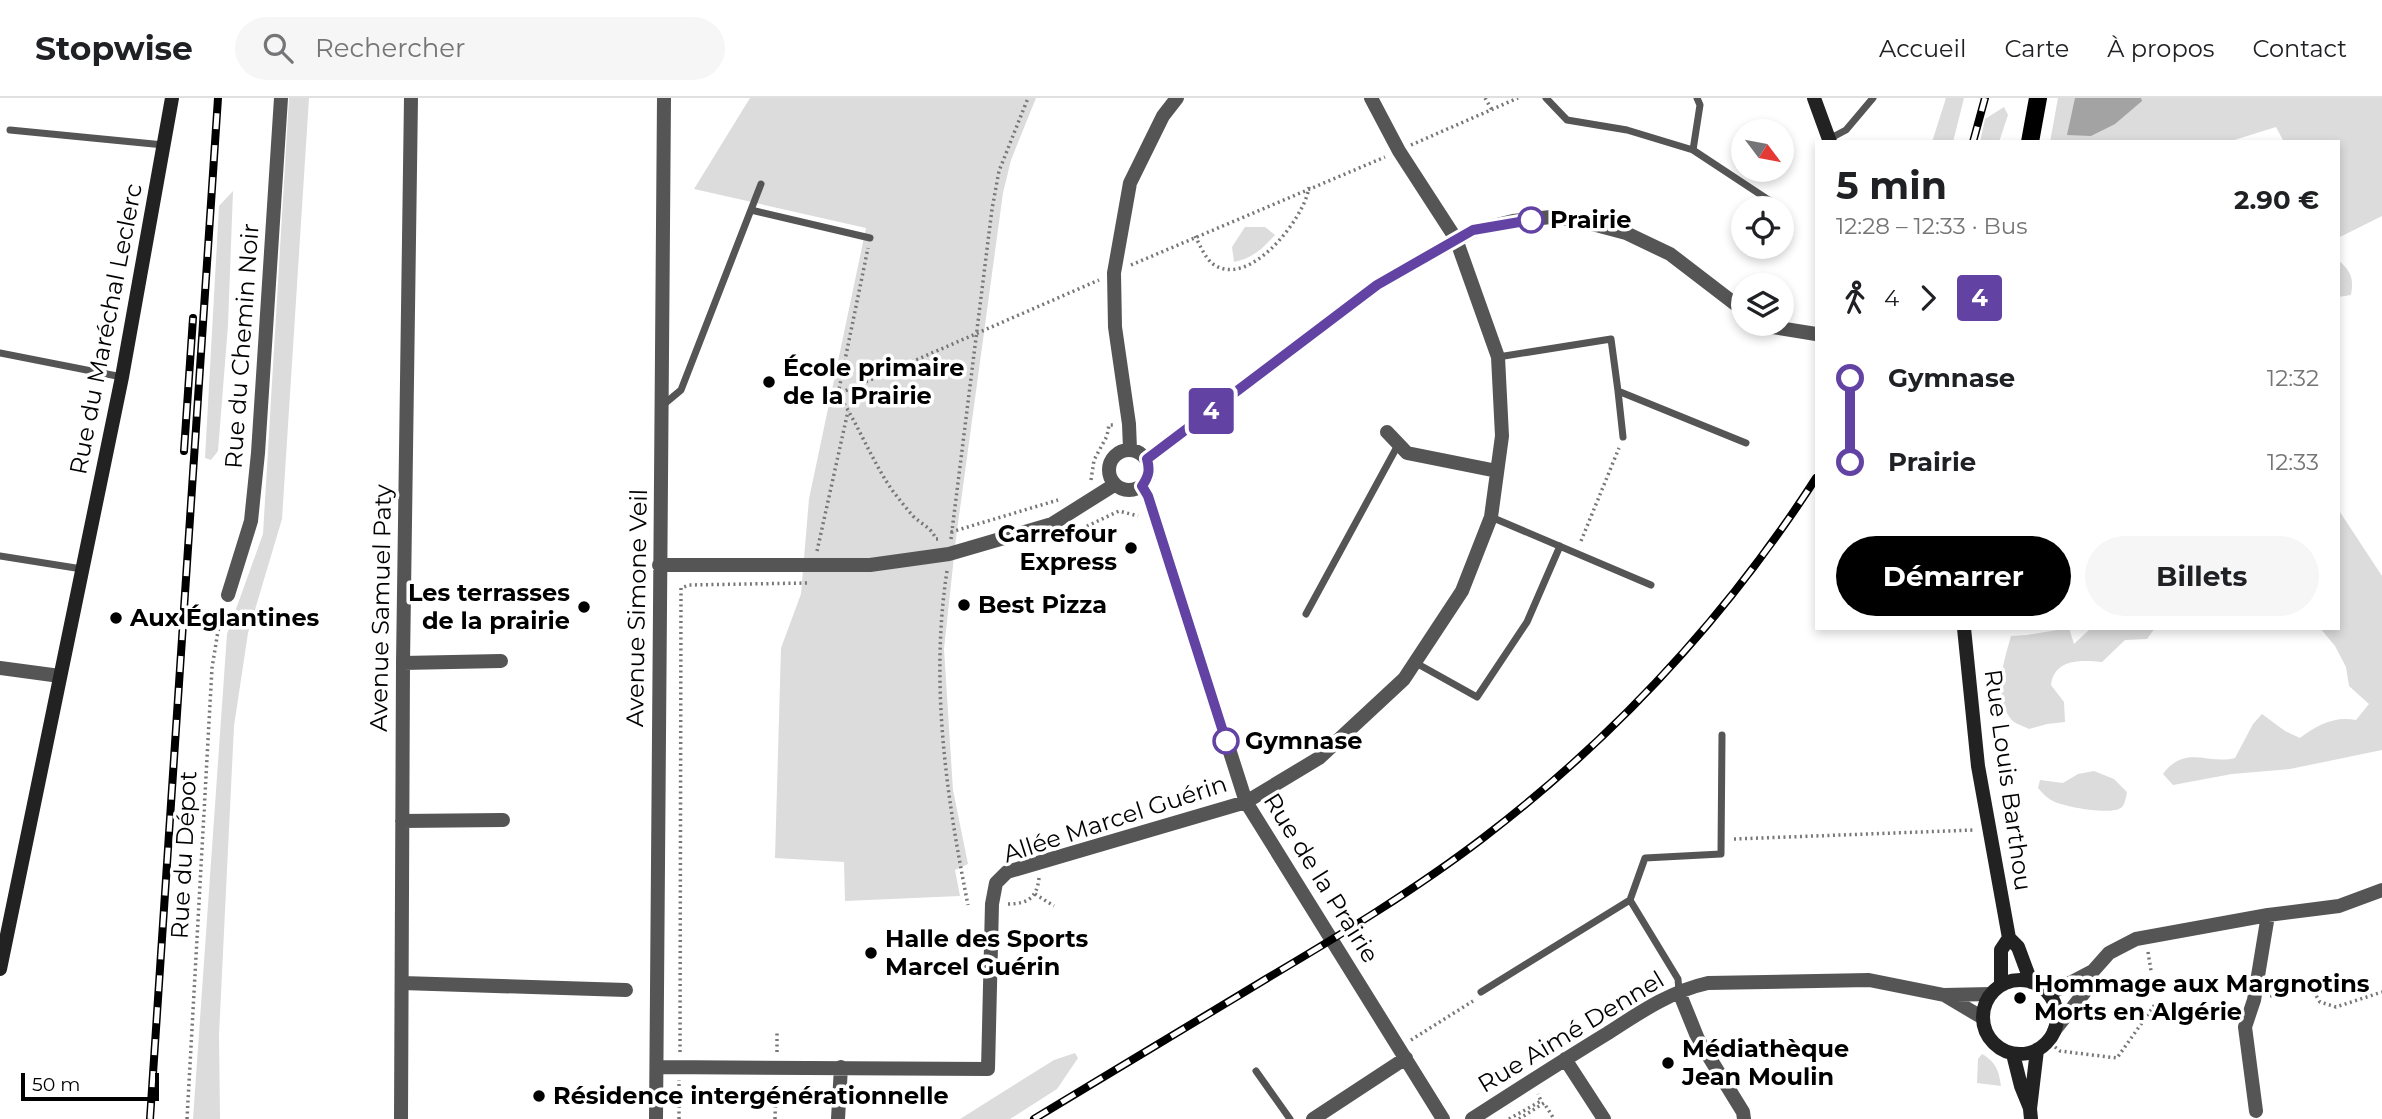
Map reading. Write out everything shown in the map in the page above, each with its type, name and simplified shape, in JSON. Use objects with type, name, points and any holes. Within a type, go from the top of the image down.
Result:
[{"type":"main road","name":"Rue du Maréchal Leclerc","points":[[0,969],[122,377],[172,98]]},
{"type":"main road","points":[[1814,98],[1830,140]]},
{"type":"main road","points":[[2030,140],[2038,98]]},
{"type":"main road","name":"Rue Louis Barthou","points":[[1964,630],[1974,734],[2009,938],[2018,947],[2031,982]]},
{"type":"main road","name":"Rue Louis Barthou","points":[[1996,989],[2001,950],[2009,938]]},
{"type":"main road","points":[[2031,1114],[2046,1041],[2056,1011],[2049,994],[2031,982],[2014,981],[1996,989],[1985,1005],[1983,1018],[1985,1030],[1992,1041],[2001,1050],[2025,1054],[2046,1041]]},
{"type":"main road","points":[[2013,1054],[2031,1114]]},
{"type":"street","name":"Rue du Chemin Noir","points":[[229,595],[251,521],[258,453],[281,98]]},
{"type":"street","name":"Avenue Samuel Paty","points":[[401,1119],[403,663],[411,98]]},
{"type":"street","name":"Avenue Simone Veil","points":[[656,1119],[664,98]]},
{"type":"street","points":[[1130,449],[1115,327],[1114,273],[1130,183],[1163,116],[1178,98]]},
{"type":"street","name":"Allée Marcel Guérin","points":[[657,1067],[988,1069],[992,904],[996,883],[1007,872],[1246,802],[1319,758],[1404,679],[1416,663],[1462,591],[1491,517],[1502,436],[1498,357],[1456,239],[1399,151],[1370,98]]},
{"type":"street","points":[[1147,459],[1377,285],[1473,230],[1551,217],[1581,220],[1626,233],[1670,254],[1731,301]]},
{"type":"street","points":[[1799,331],[1815,322]]},
{"type":"street","points":[[1794,330],[1815,334]]},
{"type":"street","points":[[1387,432],[1407,453],[1497,471]]},
{"type":"street","points":[[1130,449],[1140,452],[1147,459],[1150,469],[1142,486],[1123,490],[1114,485],[1108,474],[1110,461],[1118,452],[1130,449]]},
{"type":"street","points":[[659,565],[870,565],[949,554],[1052,524],[1114,485]]},
{"type":"street","name":"Rue de la Prairie","points":[[1142,486],[1148,496],[1246,802],[1443,1119]]},
{"type":"street","points":[[403,663],[501,661]]},
{"type":"street","points":[[0,668],[61,676]]},
{"type":"street","points":[[402,821],[503,820]]},
{"type":"street","points":[[2046,1041],[2084,992],[2093,971],[2109,953],[2136,939],[2268,915],[2339,906],[2382,890]]},
{"type":"street","points":[[2256,1111],[2245,1027],[2254,1000],[2268,915]]},
{"type":"street","points":[[2049,994],[2093,971]]},
{"type":"street","name":"Rue Aimé Dennel","points":[[1472,1119],[1565,1059],[1679,992],[1708,983],[1869,980],[1944,995],[1996,989]]},
{"type":"street","points":[[402,983],[626,990]]},
{"type":"street","points":[[1679,992],[1698,1039],[1743,1112],[1744,1119]]},
{"type":"street","name":"Rue Aimé Dennel","points":[[1944,995],[1983,1018]]},
{"type":"street","points":[[1313,1119],[1403,1053]]},
{"type":"street","points":[[1565,1059],[1604,1119]]},
{"type":"street","points":[[838,1119],[842,1067]]},
{"type":"lane","points":[[1546,98],[1567,120],[1627,130],[1693,150],[1762,196]]},
{"type":"lane","points":[[1693,150],[1700,104],[1697,98]]},
{"type":"lane","points":[[1830,140],[1846,130],[1873,98]]},
{"type":"lane","points":[[10,130],[165,145]]},
{"type":"lane","points":[[662,405],[681,390],[761,184]]},
{"type":"lane","points":[[751,210],[870,238]]},
{"type":"lane","points":[[1498,357],[1611,339],[1623,437]]},
{"type":"lane","points":[[0,353],[122,377]]},
{"type":"lane","points":[[1618,391],[1746,443]]},
{"type":"lane","points":[[1306,614],[1398,445]]},
{"type":"lane","points":[[1491,517],[1651,585]]},
{"type":"lane","points":[[1416,663],[1477,697],[1527,622],[1560,546]]},
{"type":"lane","points":[[0,556],[82,569]]},
{"type":"lane","points":[[1481,992],[1630,900],[1645,858],[1721,855],[1722,735]]},
{"type":"lane","points":[[1630,900],[1678,979],[1679,992]]},
{"type":"lane","points":[[1256,1070],[1290,1119]]},
{"type":"path","points":[[968,905],[947,785],[941,723],[942,621],[992,209],[999,171],[1028,98]]},
{"type":"path","points":[[1485,98],[1492,110]]},
{"type":"path","points":[[838,394],[1195,236],[1518,98]]},
{"type":"path","points":[[1195,236],[1202,251],[1214,264],[1230,270],[1245,268],[1283,238],[1307,202],[1309,187]]},
{"type":"path","points":[[870,238],[838,394],[893,491],[914,517],[932,530],[936,539],[1062,498]]},
{"type":"path","points":[[817,551],[848,409]]},
{"type":"path","points":[[1081,486],[1091,481],[1094,460],[1107,436],[1109,425],[1129,424]]},
{"type":"path","points":[[1577,553],[1623,437]]},
{"type":"path","points":[[679,1119],[681,588]]},
{"type":"path","name":"Rue du Dépot","points":[[187,1119],[212,668],[218,631],[229,595]]},
{"type":"path","points":[[1722,839],[1990,829]]},
{"type":"path","points":[[992,904],[1027,902],[1035,894],[1040,862]]},
{"type":"path","points":[[1035,894],[1054,906]]},
{"type":"path","points":[[2254,1000],[2291,992],[2309,984],[2320,1002],[2336,1007],[2382,992]]},
{"type":"path","points":[[1403,1053],[1470,1004],[1481,992]]},
{"type":"path","points":[[2046,1041],[2060,1051],[2117,1058],[2156,1003]]},
{"type":"path","points":[[1519,1119],[1544,1102],[1554,1119]]},
{"type":"shaded area","points":[[289,98],[309,98],[282,519],[248,633],[234,726],[219,1035],[220,1119],[193,1119],[227,634],[263,534]]},
{"type":"shaded area","points":[[750,98],[1036,98],[1011,160],[1003,193],[956,538],[944,649],[953,790],[968,864],[955,870],[960,896],[845,901],[844,862],[775,858],[781,648],[801,594],[809,499],[866,228],[694,189]]},
{"type":"shaded area","points":[[1946,98],[1964,98],[1954,140],[1933,140]]},
{"type":"shaded area","points":[[2058,98],[2382,98],[2382,216],[2340,237],[2340,140],[2283,140],[2276,127],[2234,140],[2050,140]]},
{"type":"shaded area","points":[[2075,98],[2141,98],[2142,101],[2115,124],[2091,136],[2067,135]]},
{"type":"shaded area","points":[[2004,107],[2008,115],[2000,140],[1980,140],[1985,119]]},
{"type":"shaded area","points":[[233,191],[228,325],[218,451],[211,460],[205,458],[219,206]]},
{"type":"shaded area","points":[[1245,227],[1265,227],[1275,235],[1257,252],[1234,262],[1232,247]]},
{"type":"shaded area","points":[[2340,262],[2350,275],[2351,295],[2340,297]]},
{"type":"shaded area","points":[[2340,512],[2382,576],[2382,750],[2290,769],[2232,774],[2173,785],[2163,774],[2171,765],[2188,758],[2235,758],[2253,724],[2262,714],[2300,738],[2326,723],[2340,719],[2356,720],[2369,704],[2349,686],[2346,667],[2335,646],[2322,630],[2340,630]]},
{"type":"shaded area","points":[[2070,630],[2074,644],[2089,630],[2154,630],[2147,639],[2125,640],[2102,662],[2086,661],[2063,665],[2053,676],[2051,685],[2064,702],[2065,722],[2029,729],[2010,718],[2001,688],[2003,666],[2011,636]]},
{"type":"shaded area","points":[[2094,771],[2114,779],[2127,792],[2122,807],[2100,811],[2069,806],[2055,802],[2038,788],[2040,780],[2063,783],[2078,774]]},
{"type":"shaded area","points":[[1075,1053],[1078,1058],[1057,1089],[1010,1119],[960,1119],[1054,1060]]},
{"type":"shaded area","points":[[1982,1054],[1996,1067],[2001,1086],[1977,1083],[1978,1059]]},
{"type":"railway","points":[[150,1119],[218,98]]},
{"type":"railway","points":[[1974,140],[1985,98]]},
{"type":"railway","points":[[184,451],[193,318]]},
{"type":"railway","points":[[1034,1119],[1377,912],[1483,838],[1531,799],[1622,717],[1706,626],[1782,529],[1815,480]]},
{"type":"bus line","name":"4","points":[[1226,741],[1148,496],[1142,486],[1150,469],[1147,459],[1377,285],[1473,230],[1531,220]]},
{"type":"place","name":"Prairie","points":[[1531,220]]},
{"type":"place","name":"École primaire de la Prairie","points":[[769,382]]},
{"type":"place","name":"Carrefour Express","points":[[1131,548]]},
{"type":"place","name":"Best Pizza","points":[[964,605]]},
{"type":"place","name":"Les terrasses de la prairie","points":[[584,607]]},
{"type":"place","name":"Aux Églantines","points":[[116,618]]},
{"type":"place","name":"Gymnase","points":[[1226,741]]},
{"type":"place","name":"Halle des Sports Marcel Guérin","points":[[871,953]]},
{"type":"place","name":"Hommage aux Margnotins Morts en Algérie","points":[[2020,998]]},
{"type":"place","name":"Médiathèque Jean Moulin","points":[[1668,1063]]},
{"type":"place","name":"Résidence intergénérationnelle","points":[[539,1096]]}]
